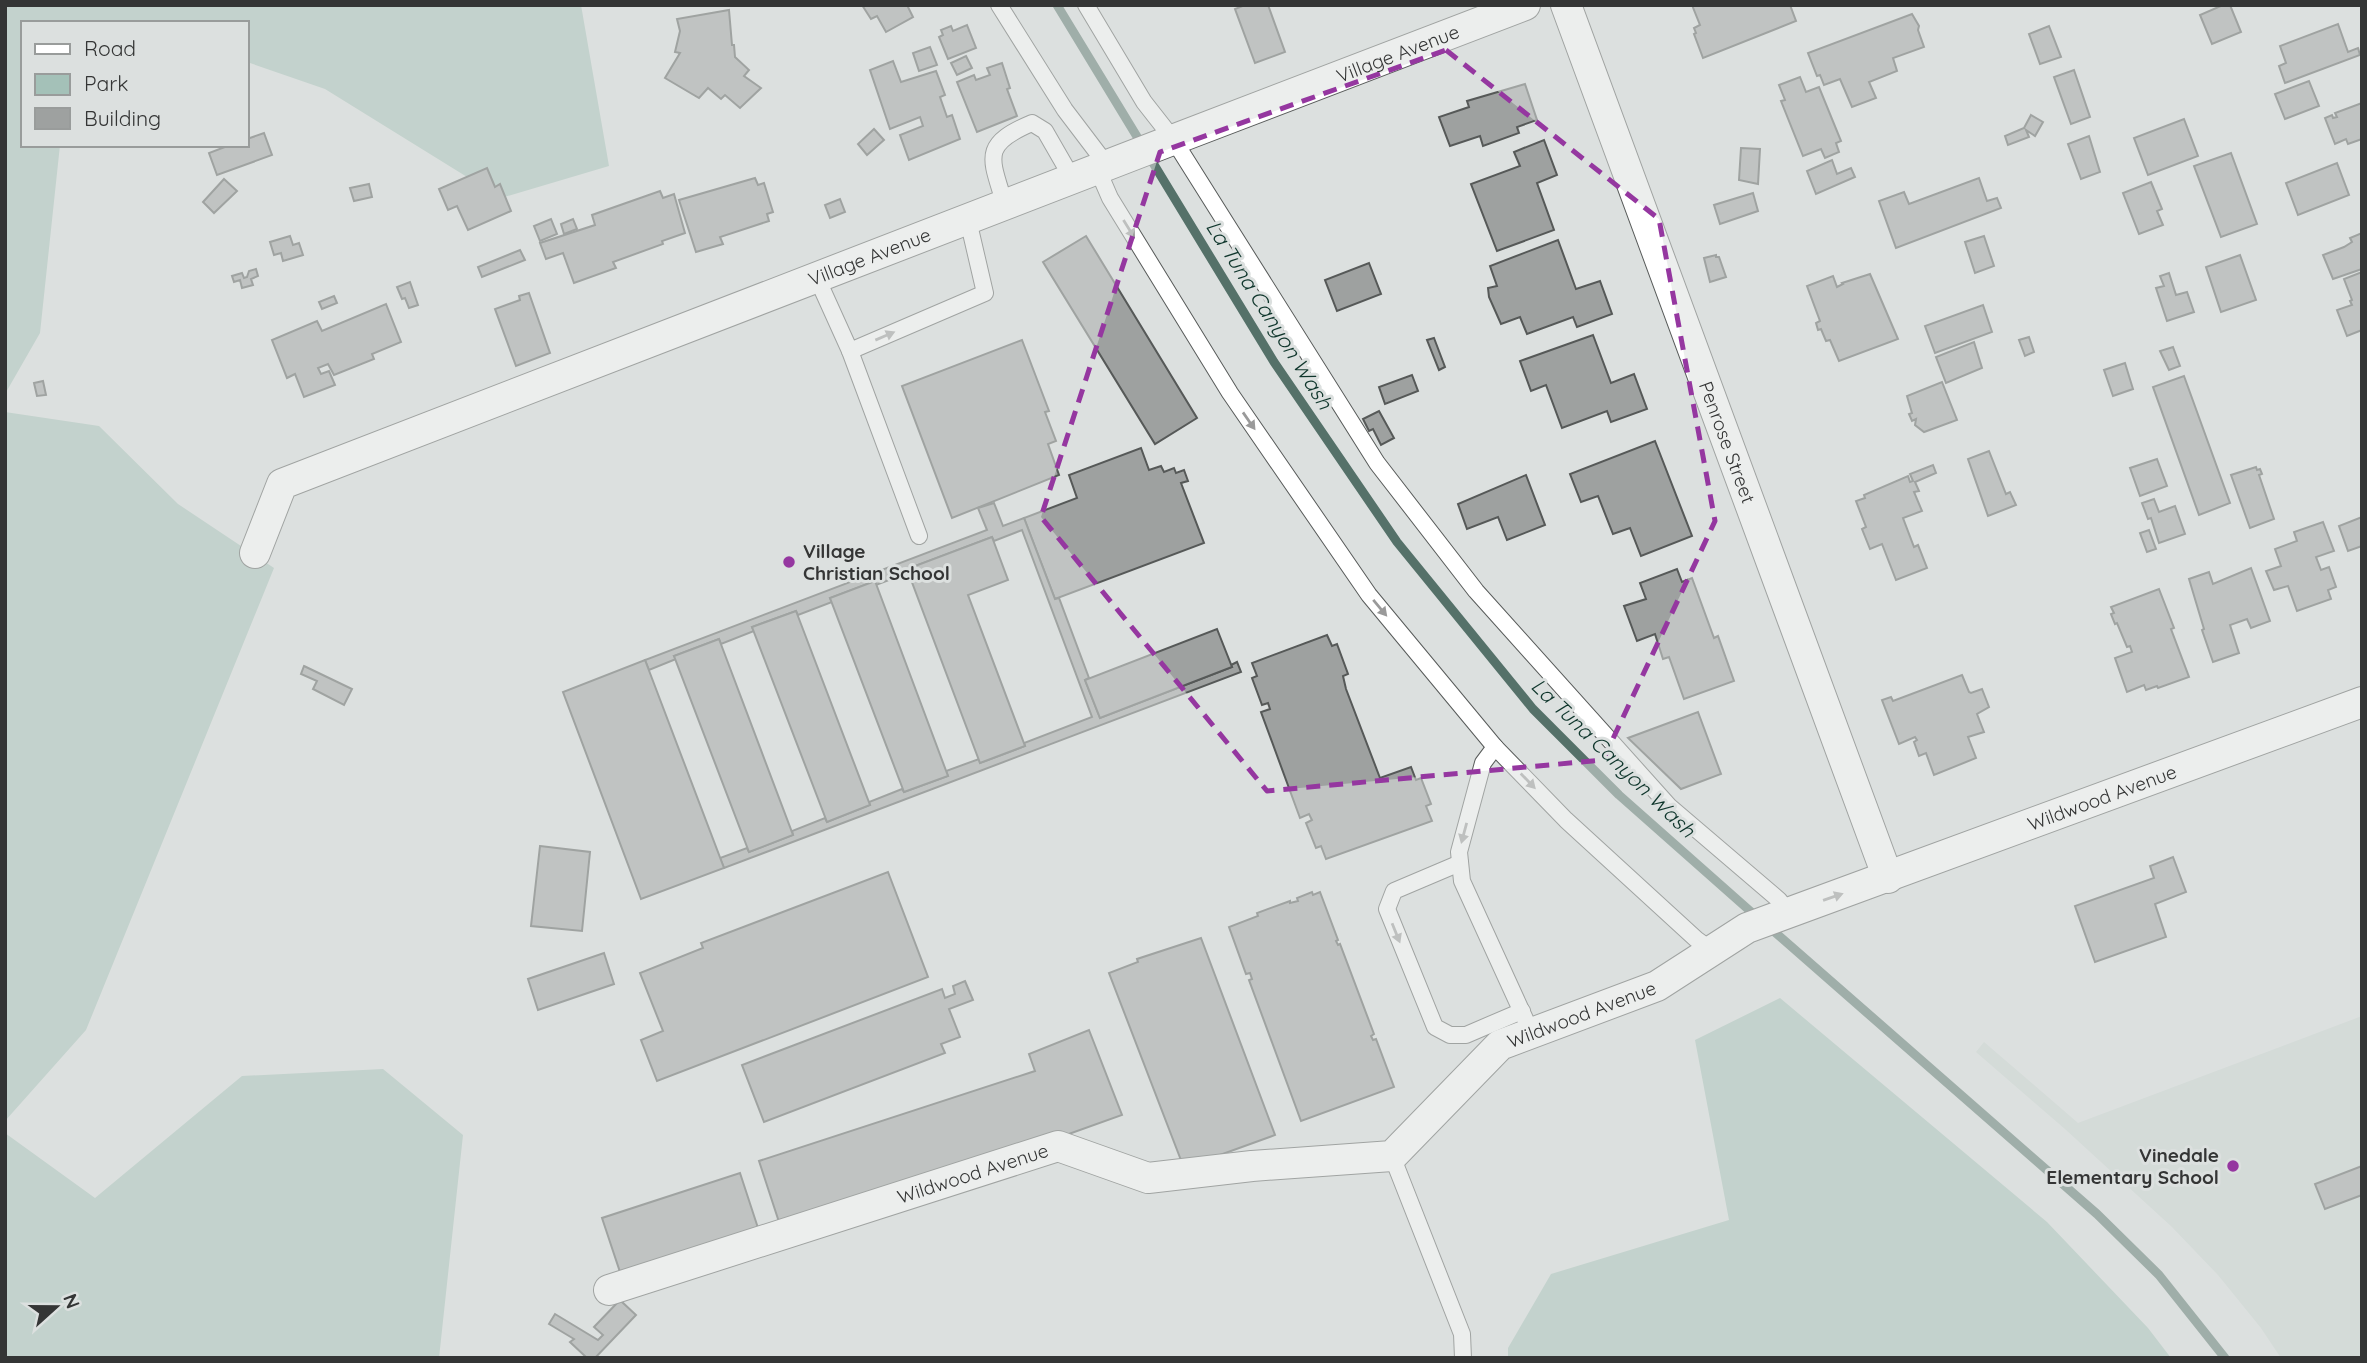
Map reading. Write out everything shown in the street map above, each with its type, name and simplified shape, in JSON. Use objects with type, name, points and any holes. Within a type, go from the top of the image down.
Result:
[{"type":"street","name":"Village Avenue","points":[[255,553],[282,484],[1525,5]]},
{"type":"street","name":"Penrose Street","points":[[1566,5],[1888,878]]},
{"type":"street","name":"Wildwood Avenue","points":[[609,1290],[1058,1146],[1148,1178],[1252,1166],[1392,1156],[1500,1045],[1527,1022],[1657,986],[1746,928],[2362,702]]},
{"type":"lane","points":[[999,5],[1065,110],[1092,170],[1238,404],[1369,595],[1496,747],[1566,820],[1711,950]]},
{"type":"lane","points":[[1086,5],[1144,102],[1155,146],[1377,463],[1476,591],[1669,806],[1779,900],[1784,914]]},
{"type":"lane","points":[[1005,205],[992,160],[996,144],[1013,131],[1032,123],[1092,170]]},
{"type":"lane","points":[[850,351],[985,293],[968,220]]},
{"type":"lane","points":[[817,278],[850,351],[919,536]]},
{"type":"lane","points":[[1460,863],[1394,891],[1387,909],[1435,1027],[1450,1035],[1466,1035],[1527,1022],[1462,881],[1459,852],[1483,763],[1496,747]]},
{"type":"lane","points":[[1392,1156],[1461,1334],[1463,1358]]},
{"type":"highlighted area","points":[[1446,50],[1659,219],[1715,521],[1603,760],[1267,791],[1041,517],[1160,152]]},
{"type":"shaded area","name":"Vinedale Elementary School","points":[[2362,1016],[2362,1358],[2281,1358],[2261,1328],[2218,1275],[2172,1227],[1976,1052],[1984,1042],[2078,1123]]},
{"type":"green space","points":[[5,5],[581,5],[609,166],[501,198],[325,89],[248,62],[248,21],[21,21],[21,147],[60,147],[40,333],[5,394]]},
{"type":"green space","points":[[5,412],[99,426],[178,504],[274,568],[86,1030],[5,1121]]},
{"type":"green space","points":[[1780,998],[2047,1222],[2148,1328],[2171,1358],[1508,1358],[1508,1348],[1551,1274],[1729,1220],[1695,1040]]},
{"type":"green space","points":[[383,1069],[463,1135],[439,1358],[5,1358],[5,1133],[95,1198],[242,1076]]},
{"type":"building","points":[[862,5],[907,5],[913,17],[886,32],[877,16],[871,19]]},
{"type":"building","points":[[1245,5],[1268,5],[1285,52],[1255,63],[1235,9]]},
{"type":"building","points":[[1692,5],[1790,5],[1796,21],[1703,58],[1694,34],[1694,28],[1700,25]]},
{"type":"building","points":[[2223,5],[2230,5],[2241,32],[2212,44],[2200,15]]},
{"type":"building","points":[[729,10],[735,57],[749,70],[744,76],[761,88],[740,108],[725,95],[721,99],[708,88],[699,98],[665,78],[680,53],[675,52],[680,31],[677,19]]},
{"type":"building","points":[[1912,14],[1919,26],[1924,47],[1893,58],[1897,71],[1869,82],[1876,98],[1852,107],[1840,79],[1824,85],[1820,75],[1817,76],[1808,53]]},
{"type":"building","points":[[2338,24],[2348,52],[2358,48],[2360,55],[2285,83],[2279,66],[2286,63],[2280,46]]},
{"type":"building","points":[[967,25],[976,48],[948,59],[939,37],[943,35],[941,30],[951,26],[953,31]]},
{"type":"building","points":[[2049,26],[2061,57],[2040,64],[2029,34]]},
{"type":"building","points":[[930,47],[937,65],[919,71],[913,53]]},
{"type":"building","points":[[966,56],[972,68],[957,75],[951,63]]},
{"type":"building","points":[[893,61],[901,82],[936,71],[945,95],[940,97],[947,117],[952,115],[960,139],[909,160],[900,135],[923,126],[920,117],[890,129],[870,70]]},
{"type":"building","points":[[1002,63],[1010,88],[1007,89],[1017,116],[977,132],[957,82],[974,75],[976,80],[990,75],[987,68]]},
{"type":"building","points":[[2074,70],[2090,117],[2071,124],[2054,77]]},
{"type":"building","points":[[1800,77],[1806,92],[1819,87],[1841,141],[1836,143],[1839,152],[1825,158],[1821,149],[1803,156],[1781,101],[1785,100],[1779,85]]},
{"type":"building","points":[[2309,81],[2319,106],[2285,119],[2275,94]]},
{"type":"building","points":[[1525,84],[1537,120],[1517,127],[1519,133],[1483,146],[1480,136],[1450,146],[1439,117],[1469,107],[1467,101]]},
{"type":"building","points":[[2362,103],[2362,139],[2348,144],[2346,139],[2335,144],[2325,118],[2332,115],[2333,118],[2337,117],[2335,113]]},
{"type":"building","points":[[2031,115],[2043,122],[2035,136],[2026,130],[2029,137],[2008,145],[2005,136],[2024,128]]},
{"type":"building","points":[[2184,119],[2198,156],[2148,175],[2134,138]]},
{"type":"building","points":[[874,129],[884,140],[867,155],[858,144]]},
{"type":"building","points":[[264,133],[272,155],[217,175],[209,153],[225,147],[248,147],[248,139]]},
{"type":"building","points":[[2089,136],[2100,172],[2081,179],[2068,144]]},
{"type":"building","points":[[1544,140],[1557,175],[1537,183],[1554,230],[1497,251],[1471,184],[1520,166],[1514,152]]},
{"type":"building","points":[[1741,148],[1760,149],[1758,184],[1739,180]]},
{"type":"building","points":[[2231,153],[2257,224],[2221,237],[2194,166]]},
{"type":"building","points":[[1832,160],[1837,174],[1851,168],[1855,177],[1816,194],[1807,171]]},
{"type":"building","points":[[2337,163],[2349,195],[2298,215],[2286,183]]},
{"type":"building","points":[[487,168],[495,187],[500,184],[511,211],[468,230],[457,206],[448,210],[439,189]]},
{"type":"building","points":[[755,178],[758,185],[764,183],[773,212],[767,214],[769,221],[720,237],[723,244],[696,252],[679,200]]},
{"type":"building","points":[[1979,178],[1987,201],[1997,198],[2001,208],[1896,248],[1879,201],[1904,192],[1909,204]]},
{"type":"building","points":[[224,179],[237,191],[214,213],[203,202]]},
{"type":"building","points":[[2151,182],[2162,209],[2157,211],[2163,225],[2139,234],[2123,193]]},
{"type":"building","points":[[369,184],[372,197],[354,201],[350,188]]},
{"type":"building","points":[[660,191],[663,198],[674,194],[685,233],[613,262],[616,268],[574,283],[563,253],[546,259],[540,243],[595,225],[592,215]]},
{"type":"building","points":[[1753,193],[1758,211],[1720,224],[1714,205]]},
{"type":"building","points":[[840,199],[845,212],[830,218],[825,205]]},
{"type":"building","points":[[551,219],[557,234],[540,241],[534,226]]},
{"type":"building","points":[[573,219],[577,229],[564,234],[561,224]]},
{"type":"building","points":[[2362,233],[2362,269],[2333,279],[2323,255],[2344,247],[2352,242],[2350,238]]},
{"type":"building","points":[[290,236],[293,245],[299,243],[303,255],[283,261],[281,253],[274,255],[270,242]]},
{"type":"building","points":[[1086,236],[1197,418],[1155,444],[1043,262]]},
{"type":"building","points":[[1984,236],[1994,266],[1975,273],[1965,242]]},
{"type":"building","points":[[1558,240],[1576,289],[1600,281],[1612,314],[1577,327],[1573,317],[1527,334],[1520,317],[1501,324],[1489,297],[1488,288],[1497,286],[1490,266]]},
{"type":"building","points":[[520,250],[525,260],[482,277],[478,267]]},
{"type":"building","points":[[1716,255],[1726,277],[1710,282],[1704,258]]},
{"type":"building","points":[[2240,255],[2256,300],[2221,312],[2206,267]]},
{"type":"building","points":[[1369,263],[1381,294],[1337,311],[1325,280]]},
{"type":"building","points":[[256,269],[258,276],[251,279],[253,285],[242,288],[240,280],[234,282],[232,276],[242,273],[244,278],[249,271]]},
{"type":"building","points":[[2362,272],[2362,330],[2347,336],[2337,310],[2352,305],[2344,279]]},
{"type":"building","points":[[2169,273],[2176,295],[2187,292],[2194,312],[2167,321],[2156,288],[2164,286],[2160,276]]},
{"type":"building","points":[[1870,274],[1898,339],[1839,361],[1830,340],[1826,341],[1821,329],[1818,330],[1816,323],[1820,321],[1807,286],[1833,276],[1837,287]]},
{"type":"building","points":[[410,282],[418,305],[409,308],[397,287]]},
{"type":"building","points":[[529,293],[550,353],[516,366],[495,309],[520,300],[519,296]]},
{"type":"building","points":[[334,296],[337,303],[322,309],[319,302]]},
{"type":"building","points":[[386,304],[401,342],[372,354],[374,359],[334,375],[328,364],[318,368],[321,374],[329,371],[335,385],[304,397],[295,374],[287,378],[272,340],[317,321],[322,331]]},
{"type":"building","points":[[1983,305],[1992,332],[1935,353],[1925,326]]},
{"type":"building","points":[[1593,335],[1611,383],[1634,374],[1647,409],[1611,422],[1607,411],[1562,428],[1546,385],[1531,391],[1520,361]]},
{"type":"building","points":[[2029,337],[2034,352],[2025,356],[2019,340]]},
{"type":"building","points":[[1434,338],[1445,367],[1439,370],[1427,340]]},
{"type":"building","points":[[1022,340],[1049,411],[1045,412],[1056,441],[1048,444],[1059,475],[952,518],[902,386]]},
{"type":"building","points":[[1974,342],[1982,368],[1946,383],[1936,357]]},
{"type":"building","points":[[2173,347],[2180,366],[2169,370],[2160,351]]},
{"type":"building","points":[[2125,363],[2133,389],[2113,396],[2104,370]]},
{"type":"building","points":[[1412,375],[1418,391],[1385,404],[1379,387]]},
{"type":"building","points":[[2184,376],[2230,503],[2199,515],[2153,387]]},
{"type":"building","points":[[43,381],[46,395],[37,396],[34,383]]},
{"type":"building","points":[[1942,382],[1957,420],[1924,432],[1915,425],[1916,419],[1912,421],[1907,396]]},
{"type":"building","points":[[1379,411],[1394,438],[1381,445],[1373,429],[1369,431],[1363,419]]},
{"type":"building","points":[[1655,441],[1692,536],[1641,556],[1630,528],[1613,534],[1598,496],[1581,502],[1570,474]]},
{"type":"building","points":[[1141,448],[1149,470],[1161,466],[1164,472],[1174,468],[1176,473],[1184,470],[1188,481],[1181,483],[1204,543],[1055,599],[1024,518],[1077,498],[1069,475]]},
{"type":"building","points":[[1989,451],[2006,494],[2010,492],[2016,505],[1988,516],[1968,459]]},
{"type":"building","points":[[2157,459],[2167,486],[2140,496],[2130,468]]},
{"type":"building","points":[[1933,465],[1936,473],[1915,482],[1919,491],[1914,492],[1922,511],[1903,518],[1914,547],[1918,545],[1927,568],[1896,580],[1882,544],[1870,549],[1862,529],[1866,527],[1856,501],[1908,476],[1910,482],[1913,481],[1910,474]]},
{"type":"building","points":[[2256,467],[2262,474],[2259,475],[2274,519],[2250,528],[2231,475]]},
{"type":"building","points":[[1526,475],[1545,525],[1507,540],[1498,517],[1467,529],[1458,504]]},
{"type":"building","points":[[2154,499],[2159,512],[2175,506],[2185,534],[2159,543],[2151,518],[2148,519],[2142,503]]},
{"type":"building","points":[[994,503],[1003,526],[1024,518],[1055,599],[1059,598],[1089,678],[1085,680],[1100,718],[1232,667],[1231,665],[1237,662],[1241,672],[724,868],[720,858],[747,848],[749,852],[793,835],[792,831],[825,818],[827,822],[902,789],[904,792],[948,776],[946,771],[979,759],[980,763],[1092,717],[1022,530],[994,541],[992,537],[907,569],[908,573],[876,585],[875,581],[830,598],[832,602],[798,615],[796,611],[752,627],[754,631],[721,644],[719,639],[674,656],[676,659],[649,670],[645,660],[987,530],[978,508]]},
{"type":"building","points":[[2362,517],[2362,546],[2348,551],[2339,526]]},
{"type":"building","points":[[2323,522],[2334,551],[2316,557],[2321,570],[2329,567],[2336,587],[2328,590],[2331,599],[2297,611],[2288,586],[2274,590],[2266,571],[2281,566],[2275,549],[2297,541],[2294,532]]},
{"type":"building","points":[[2149,530],[2156,549],[2147,552],[2140,533]]},
{"type":"building","points":[[992,537],[1008,580],[968,595],[1025,746],[980,763],[907,569]]},
{"type":"building","points":[[2251,568],[2270,621],[2251,628],[2247,619],[2230,625],[2239,653],[2213,662],[2189,579],[2209,572],[2213,584]]},
{"type":"building","points":[[1677,569],[1682,582],[1692,578],[1714,638],[1718,636],[1734,681],[1684,699],[1669,657],[1663,659],[1655,634],[1637,641],[1624,606],[1646,599],[1640,583]]},
{"type":"building","points":[[875,581],[948,776],[904,792],[830,598]]},
{"type":"building","points":[[2159,589],[2189,677],[2158,688],[2157,686],[2146,690],[2144,685],[2127,692],[2115,658],[2132,652],[2130,646],[2127,647],[2117,623],[2115,624],[2111,607]]},
{"type":"building","points":[[796,611],[870,805],[827,822],[752,627]]},
{"type":"building","points":[[1217,629],[1232,667],[1100,718],[1085,680]]},
{"type":"building","points":[[1327,635],[1332,646],[1337,644],[1348,674],[1343,676],[1346,689],[1380,778],[1411,767],[1416,780],[1421,778],[1431,804],[1426,806],[1432,821],[1326,859],[1321,846],[1316,848],[1306,823],[1312,820],[1309,814],[1300,818],[1261,712],[1270,709],[1268,703],[1262,705],[1252,678],[1257,676],[1252,663]]},
{"type":"building","points":[[719,639],[793,835],[749,852],[674,656]]},
{"type":"building","points":[[645,660],[724,868],[641,899],[563,692]]},
{"type":"building","points":[[304,666],[352,689],[344,705],[313,689],[317,681],[301,674]]},
{"type":"building","points":[[1962,675],[1969,692],[1982,689],[1989,707],[1977,714],[1984,732],[1968,737],[1976,758],[1934,775],[1926,753],[1919,756],[1915,737],[1899,744],[1882,700],[1891,697],[1893,701]]},
{"type":"building","points":[[1698,712],[1721,774],[1681,789],[1628,738]]},
{"type":"building","points":[[540,846],[590,852],[582,931],[531,926]]},
{"type":"building","points":[[2173,857],[2186,892],[2155,904],[2166,937],[2095,962],[2075,906],[2154,878],[2150,866]]},
{"type":"building","points":[[888,872],[928,977],[657,1081],[641,1040],[663,1031],[640,973],[703,948],[701,943]]},
{"type":"building","points":[[1312,892],[1313,895],[1320,892],[1338,940],[1336,941],[1340,944],[1374,1034],[1371,1036],[1373,1040],[1376,1039],[1394,1087],[1301,1121],[1249,980],[1252,979],[1250,973],[1246,974],[1229,927],[1258,916],[1257,913],[1290,901],[1298,901],[1297,898]]},
{"type":"building","points":[[1201,938],[1275,1135],[1184,1168],[1109,973],[1138,962],[1137,959]]},
{"type":"building","points":[[604,953],[614,984],[538,1010],[528,979]]},
{"type":"building","points":[[965,981],[973,1000],[949,1009],[960,1037],[941,1044],[945,1053],[764,1122],[742,1065],[942,989],[945,998],[955,994],[953,986]]},
{"type":"building","points":[[1089,1030],[1122,1115],[1052,1140],[780,1225],[759,1161],[1035,1071],[1029,1054]]},
{"type":"building","points":[[2362,1166],[2362,1195],[2325,1209],[2315,1184]]},
{"type":"building","points":[[740,1173],[759,1231],[621,1275],[602,1218]]},
{"type":"building","points":[[619,1301],[636,1315],[595,1358],[587,1358],[570,1342],[574,1339],[549,1324],[555,1314],[598,1340],[603,1335],[594,1327]]},
{"type":"waterway","name":"La Tuna Canyon Wash","points":[[1057,5],[1274,362],[1397,542],[1533,709],[1619,795],[1758,918]]},
{"type":"waterway","name":"La Tuna Canyon Wash","points":[[1769,927],[2097,1214],[2159,1275],[2225,1358]]},
{"type":"place","name":"Village Christian School","points":[[789,562]]},
{"type":"place","name":"Vinedale Elementary School","points":[[2233,1166]]}]
